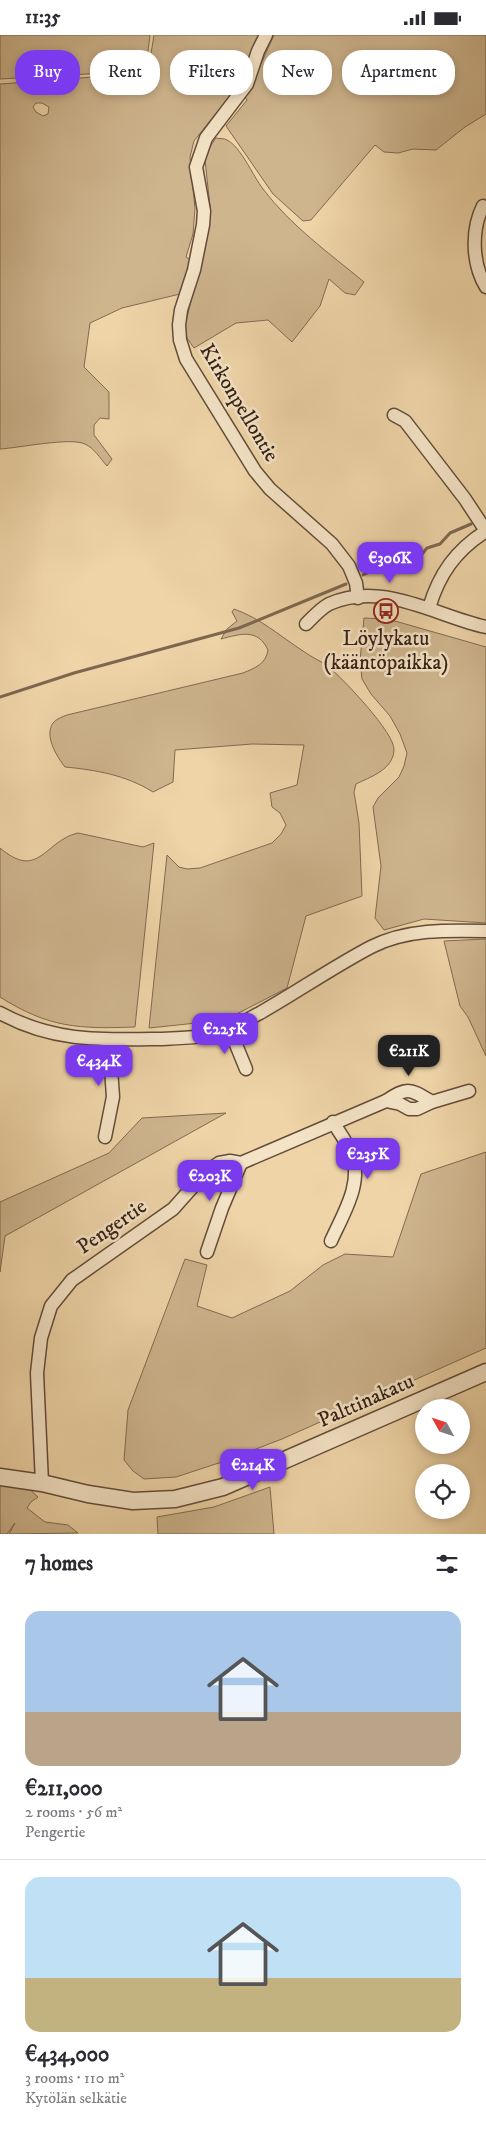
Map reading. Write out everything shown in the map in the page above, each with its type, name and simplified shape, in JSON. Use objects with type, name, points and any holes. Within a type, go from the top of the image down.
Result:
[{"type":"street","name":"Kirkonpellontie","points":[[266,35],[258,51],[247,84],[206,138],[200,152],[196,167],[204,211],[203,225],[194,270],[181,310],[180,340],[186,359],[255,471],[270,489],[332,544],[341,555],[349,566],[356,583],[358,598]]},
{"type":"street","points":[[483,206],[475,227],[476,264],[486,287]]},
{"type":"street","points":[[394,415],[405,421],[465,499],[486,531],[463,548],[452,560],[437,583],[429,608]]},
{"type":"street","points":[[306,625],[319,611],[329,605],[358,598],[387,598],[429,608],[450,617],[486,627]]},
{"type":"street","points":[[0,1013],[52,1034],[92,1040],[178,1038],[230,1029],[292,995],[372,946],[402,936],[429,931],[486,931]]},
{"type":"street","points":[[230,1029],[246,1069]]},
{"type":"street","points":[[106,1137],[113,1097],[109,1040]]},
{"type":"street","name":"Pengertie","points":[[42,1483],[37,1373],[41,1338],[51,1306],[72,1280],[173,1209],[205,1173],[219,1163],[230,1161],[240,1163],[386,1101],[400,1104],[409,1109],[417,1109],[432,1102],[469,1091]]},
{"type":"street","points":[[331,1241],[352,1192],[356,1170],[352,1153],[334,1122]]},
{"type":"street","points":[[208,1252],[222,1208],[240,1163]]},
{"type":"street","name":"Palttinakatu","points":[[0,1477],[42,1483],[88,1495],[133,1501],[185,1497],[223,1487],[486,1372]]},
{"type":"shaded area","points":[[0,35],[150,35],[148,50],[90,50],[90,74],[80,74],[80,50],[15,50],[15,78],[0,79]]},
{"type":"shaded area","points":[[154,35],[261,35],[253,51],[170,50],[170,95],[230,95],[194,141],[190,157],[195,209],[193,234],[186,257],[191,260],[180,294],[122,308],[90,323],[84,367],[109,392],[109,419],[100,418],[94,425],[94,435],[112,459],[107,466],[91,448],[78,442],[57,442],[0,449],[0,84],[15,83],[15,95],[80,95],[80,78],[90,77],[90,95],[160,95],[160,50],[152,50]],"holes":[[[36,103],[42,103],[49,107],[48,114],[43,116],[36,112],[33,107]]]},
{"type":"shaded area","points":[[274,35],[486,35],[486,114],[465,127],[436,150],[413,149],[398,153],[384,152],[375,145],[311,220],[303,221],[273,194],[226,126],[247,100],[244,95],[253,95],[253,80],[263,60],[263,95],[332,95],[332,50],[267,50]]},
{"type":"shaded area","points":[[216,138],[226,139],[232,144],[242,155],[263,189],[286,215],[311,239],[364,282],[355,295],[345,293],[329,279],[320,306],[292,342],[268,320],[236,323],[194,348],[187,338],[185,326],[207,234],[210,206],[205,160],[209,148]]},
{"type":"shaded area","points":[[234,609],[261,622],[336,673],[378,719],[392,742],[393,757],[390,763],[380,772],[356,784],[354,792],[359,823],[362,896],[306,916],[287,988],[225,1020],[149,1028],[167,855],[179,867],[187,869],[200,868],[272,843],[281,834],[286,825],[280,813],[272,807],[270,793],[297,785],[304,745],[252,744],[175,750],[173,782],[153,792],[121,777],[65,767],[58,758],[53,746],[50,734],[51,728],[56,720],[67,715],[243,673],[256,667],[265,659],[268,650],[259,638],[242,634],[221,639],[227,629],[237,621],[232,612]]},
{"type":"shaded area","points":[[364,618],[388,619],[486,647],[486,923],[424,919],[384,930],[375,918],[381,866],[373,807],[378,798],[399,777],[407,753],[400,734],[390,716],[371,694],[362,679],[360,661]]},
{"type":"shaded area","points":[[78,833],[143,847],[154,843],[135,1027],[81,1027],[49,1021],[0,997],[0,848],[13,857],[24,861],[33,860],[66,837]]},
{"type":"shaded area","points":[[486,939],[486,1056],[468,1017],[460,1006],[444,941]]},
{"type":"shaded area","points":[[226,1113],[5,1236],[0,1272],[0,1202],[109,1153],[142,1118]]},
{"type":"shaded area","points":[[486,1152],[486,1348],[282,1439],[225,1461],[176,1477],[144,1479],[133,1471],[124,1460],[128,1410],[185,1259],[207,1265],[197,1306],[232,1318],[290,1291],[323,1265],[345,1254],[393,1257],[421,1174]]},
{"type":"shaded area","points":[[0,1484],[27,1487],[38,1497],[27,1508],[45,1522],[68,1525],[78,1533],[9,1534],[15,1523],[7,1534],[0,1534]]},
{"type":"shaded area","points":[[270,1487],[274,1534],[158,1534],[157,1517],[214,1507]]},
{"type":"waterway","points":[[363,575],[389,563],[404,566],[418,559],[427,548],[440,544],[450,533],[471,524]]},
{"type":"waterway","points":[[0,697],[74,673],[239,628],[346,584]]},
{"type":"place","name":"Löylykatu (kääntöpaikka)","points":[[386,611]]}]
